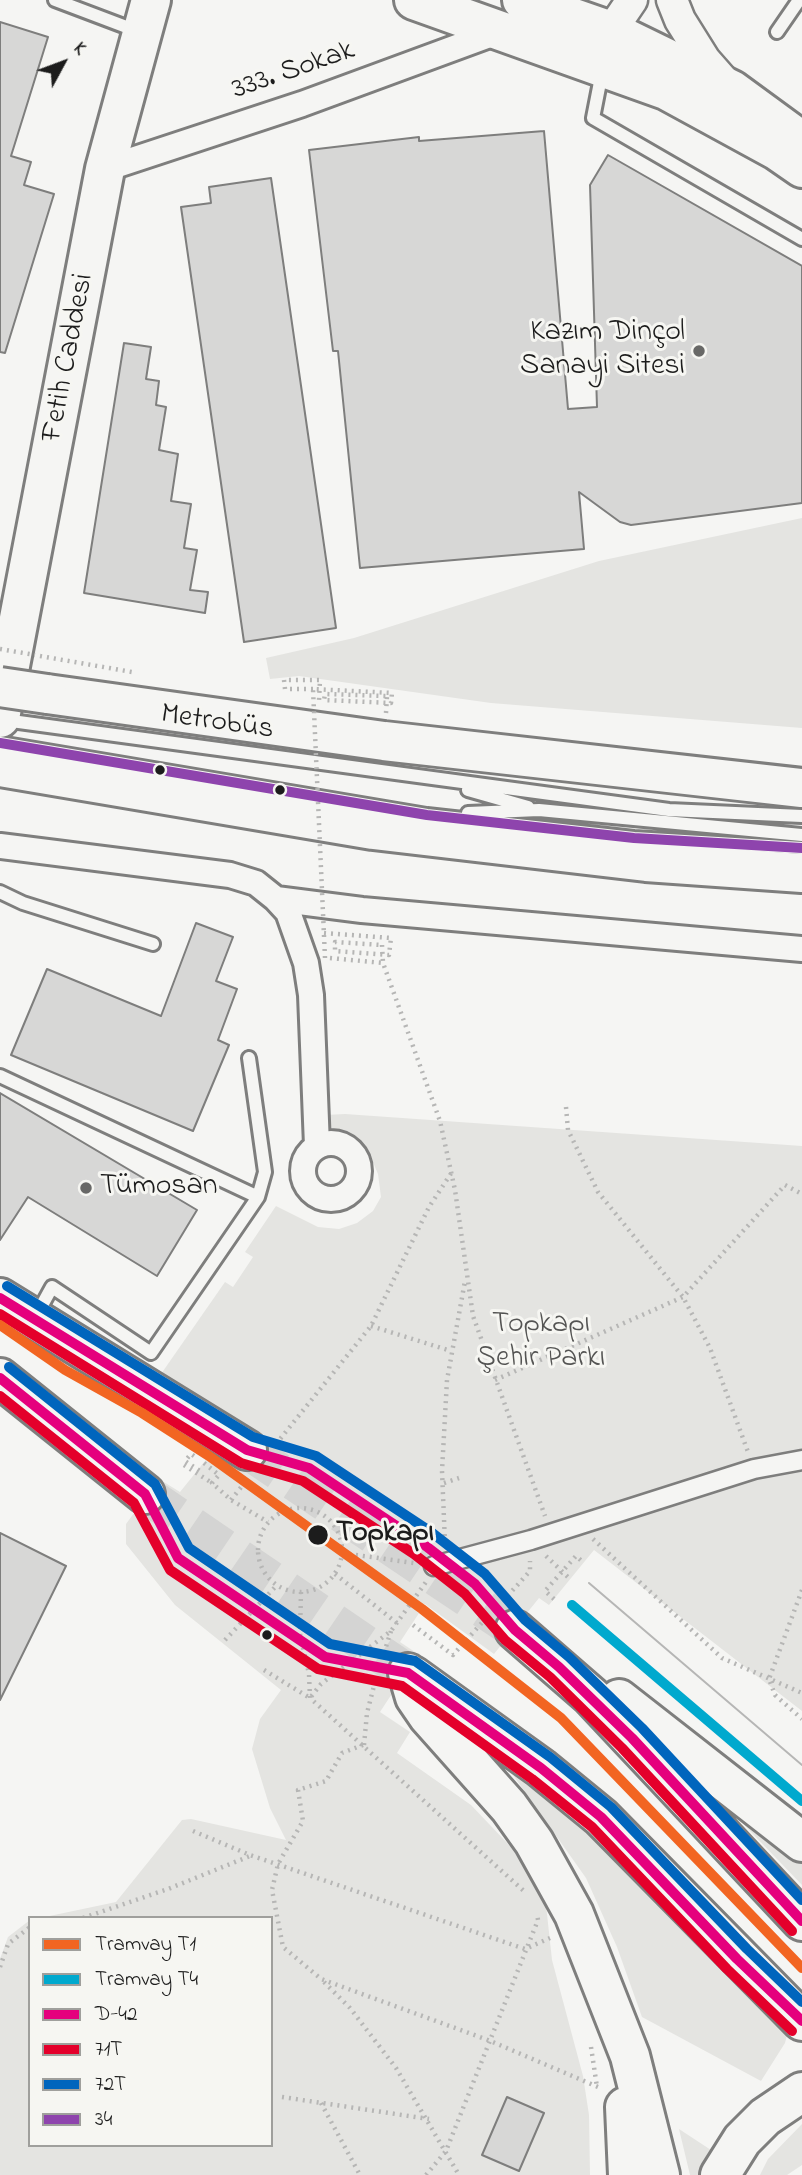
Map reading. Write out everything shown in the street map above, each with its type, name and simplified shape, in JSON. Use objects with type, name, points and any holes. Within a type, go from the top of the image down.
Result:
[{"type":"main road","points":[[414,0],[513,15],[732,90],[802,141]]},
{"type":"main road","points":[[479,0],[560,29],[584,34],[697,106],[776,150],[802,168]]},
{"type":"main road","name":"Fetih Caddesi","points":[[0,719],[105,169],[147,16]]},
{"type":"main road","points":[[0,687],[43,710],[802,788]]},
{"type":"main road","points":[[23,763],[373,830],[646,862],[802,873]]},
{"type":"main road","points":[[0,1297],[257,1458]]},
{"type":"main road","points":[[0,1378],[145,1494]]},
{"type":"main road","points":[[503,1615],[644,1716],[802,1842]]},
{"type":"main road","points":[[503,1615],[591,1696],[802,1921]]},
{"type":"main road","points":[[390,1666],[428,1716],[509,1807],[534,1842],[580,1925],[629,2056],[660,2175]]},
{"type":"main road","points":[[390,1666],[541,1768],[601,1817],[651,1866],[737,1959],[802,2021]]},
{"type":"main road","points":[[618,2028],[628,2175]]},
{"type":"main road","points":[[720,2175],[742,2140],[765,2117],[802,2092]]},
{"type":"street","points":[[607,48],[632,0]]},
{"type":"street","points":[[673,0],[680,20],[705,60],[732,90]]},
{"type":"street","name":"333. Sokak","points":[[105,169],[302,104],[513,15]]},
{"type":"street","points":[[0,846],[230,875],[256,883],[276,899],[288,912],[306,963],[311,995],[317,1146]]},
{"type":"street","points":[[276,899],[362,910],[802,949]]},
{"type":"street","points":[[434,1566],[530,1540],[754,1469],[802,1460]]},
{"type":"lane","points":[[55,0],[147,16]]},
{"type":"lane","points":[[777,32],[799,0]]},
{"type":"lane","points":[[607,48],[593,118],[802,239]]},
{"type":"lane","name":"Metrobüs","points":[[0,719],[43,710],[428,779],[669,810],[802,816]]},
{"type":"lane","name":"Metrobüs","points":[[0,743],[23,763],[427,815],[634,838],[802,848]]},
{"type":"lane","name":"Metrobüs","points":[[428,779],[539,810]]},
{"type":"lane","name":"Metrobüs","points":[[427,815],[539,810],[802,835]]},
{"type":"lane","points":[[0,892],[23,903],[153,944]]},
{"type":"lane","points":[[34,1319],[52,1287],[151,1353],[258,1197],[265,1172],[249,1058]]},
{"type":"lane","points":[[0,1076],[258,1197]]},
{"type":"path","points":[[0,649],[35,655]]},
{"type":"path","points":[[309,680],[285,680],[285,689],[391,693],[391,703],[324,700],[325,694],[387,696]]},
{"type":"path","points":[[313,689],[325,958],[383,963]]},
{"type":"path","points":[[324,933],[391,938],[390,955],[334,951],[335,942],[382,945],[383,963],[440,1121],[452,1172],[473,1316],[551,1533]]},
{"type":"path","points":[[566,1107],[568,1130],[598,1192],[683,1297],[710,1348],[754,1469]]},
{"type":"path","points":[[231,1500],[257,1458],[371,1326],[429,1207],[452,1172]]},
{"type":"path","points":[[495,1380],[683,1297],[785,1185],[802,1194]]},
{"type":"path","points":[[310,1698],[321,1684],[391,1631],[444,1547],[447,1530],[443,1483],[446,1380],[466,1276]]},
{"type":"path","points":[[371,1326],[451,1350]]},
{"type":"path","points":[[203,1473],[185,1461],[191,1454],[219,1475],[212,1483]]},
{"type":"path","points":[[184,1465],[212,1483],[231,1500],[268,1522]]},
{"type":"path","points":[[443,1483],[459,1478]]},
{"type":"path","points":[[290,1509],[316,1511],[336,1528],[342,1553],[335,1574],[314,1590],[301,1592],[277,1585],[267,1577],[258,1555],[258,1543],[268,1522],[290,1509]]},
{"type":"path","points":[[577,1525],[722,1658],[802,1693]]},
{"type":"path","points":[[530,1540],[570,1579]]},
{"type":"path","points":[[414,1625],[453,1655],[468,1636],[503,1615],[530,1571],[530,1540]]},
{"type":"path","points":[[342,1553],[434,1566]]},
{"type":"path","points":[[554,1599],[545,1591],[576,1556],[584,1563]]},
{"type":"path","points":[[335,1574],[397,1623]]},
{"type":"path","points":[[225,1640],[277,1585]]},
{"type":"path","points":[[802,1590],[769,1679],[775,1695],[802,1719]]},
{"type":"path","points":[[301,1592],[300,1634],[309,1674],[310,1698]]},
{"type":"path","points":[[364,1745],[367,1713],[390,1666],[391,1631]]},
{"type":"path","points":[[264,1670],[310,1698],[534,1900]]},
{"type":"path","points":[[364,1745],[342,1753],[326,1781],[298,1790],[303,1821],[278,1864],[272,1890],[283,1947],[321,1979],[376,2040],[429,2119],[459,2175]]},
{"type":"path","points":[[193,1831],[250,1855],[525,1949],[580,1925]]},
{"type":"path","points":[[89,1916],[168,1889],[250,1855]]},
{"type":"path","points":[[426,2175],[446,2151],[538,1920],[536,1910]]},
{"type":"path","points":[[0,1967],[8,1944],[28,1929]]},
{"type":"path","points":[[321,1979],[488,2040],[598,2088]]},
{"type":"path","points":[[282,2097],[429,2119]]},
{"type":"path","points":[[321,2102],[360,2175]]},
{"type":"green space","points":[[802,518],[802,728],[491,703],[299,676],[270,679],[266,658],[354,638],[599,561]]},
{"type":"green space","name":"Topkapı Şehir Parkı","points":[[345,1114],[802,1146],[802,1711],[594,1550],[549,1605],[539,1598],[494,1654],[425,1604],[400,1642],[418,1654],[380,1712],[410,1732],[397,1753],[471,1805],[510,1846],[534,1881],[546,1905],[552,1960],[583,2076],[589,2115],[590,2175],[0,2175],[0,1959],[8,1937],[28,1922],[28,2147],[273,2147],[273,1916],[50,1916],[116,1902],[182,1820],[191,1819],[286,1840],[270,1808],[252,1749],[260,1719],[281,1690],[175,1605],[126,1544],[126,1524],[159,1479],[180,1492],[213,1451],[236,1467],[257,1442],[161,1374],[225,1282],[233,1287],[253,1257],[245,1252],[276,1206],[318,1227],[339,1229],[357,1223],[373,1211],[381,1197],[378,1174],[367,1148],[351,1135],[326,1130],[325,1115]]},
{"type":"green space","points":[[686,1762],[802,1857],[802,1885],[750,1831]]},
{"type":"green space","points":[[513,1775],[586,1828],[631,1870],[683,1928],[789,2027],[785,2043],[761,2081],[642,2017],[617,1947],[586,1878]]},
{"type":"green space","points":[[802,2124],[802,2165],[787,2175],[760,2175],[768,2159]]},
{"type":"green space","points":[[679,2129],[711,2150],[701,2175],[690,2175]]},
{"type":"building","points":[[0,22],[48,37],[11,156],[31,162],[24,185],[54,194],[5,353],[0,352]]},
{"type":"building","points":[[544,131],[568,409],[597,407],[590,185],[608,155],[802,266],[802,503],[631,525],[620,522],[579,492],[584,549],[360,568],[338,351],[333,351],[309,150],[419,137],[419,141]]},
{"type":"building","points":[[271,178],[336,628],[244,642],[181,207],[211,203],[209,187]]},
{"type":"building","points":[[124,343],[151,347],[146,379],[159,381],[156,405],[166,407],[159,450],[178,454],[171,501],[191,504],[184,548],[197,550],[190,590],[208,592],[205,613],[84,593]]},
{"type":"building","points":[[196,923],[233,937],[216,981],[237,989],[218,1040],[229,1045],[193,1131],[11,1055],[47,969],[161,1016]]},
{"type":"building","name":"Tümosan","points":[[0,1093],[197,1210],[157,1276],[28,1197],[0,1240]]},
{"type":"building","points":[[0,1533],[66,1566],[0,1700]]},
{"type":"building","points":[[507,2097],[544,2113],[519,2171],[482,2155]]},
{"type":"tunnel","points":[[247,1450],[515,1630]]},
{"type":"tunnel","points":[[145,1494],[408,1673]]},
{"type":"tram line","name":"T1","points":[[0,1325],[65,1370],[142,1413],[209,1456],[422,1609],[561,1718],[802,1968]]},
{"type":"tram line","points":[[589,1583],[802,1765]]},
{"type":"tram line","name":"T4","points":[[572,1605],[802,1801]]},
{"type":"transit line","name":"34","points":[[0,743],[427,815],[634,838],[802,848]]},
{"type":"transit line","name":"72T","points":[[7,1286],[253,1437],[316,1456],[431,1532],[485,1574],[525,1620],[569,1657],[642,1728],[802,1900]]},
{"type":"transit line","name":"D-42","points":[[0,1298],[247,1450],[309,1468],[422,1543],[475,1584],[515,1630],[559,1667],[632,1738],[802,1921]]},
{"type":"transit line","name":"71T","points":[[0,1314],[241,1463],[303,1481],[414,1554],[465,1594],[505,1640],[550,1677],[622,1748],[792,1931]]},
{"type":"transit line","name":"72T","points":[[9,1367],[155,1484],[189,1548],[330,1644],[415,1661],[550,1757],[611,1807],[747,1949],[802,2002]]},
{"type":"transit line","name":"D-42","points":[[0,1378],[145,1494],[178,1558],[325,1657],[408,1673],[541,1768],[601,1817],[737,1959],[802,2021]]},
{"type":"transit line","name":"71T","points":[[0,1396],[134,1503],[170,1570],[318,1669],[402,1686],[532,1779],[592,1827],[727,1969],[792,2031]]},
{"type":"place","name":"Kazım Dinçol Sanayi Sitesi","points":[[699,351]]},
{"type":"place","name":"Tümosan","points":[[86,1188]]},
{"type":"place","name":"Topkapı","points":[[318,1535]]}]
